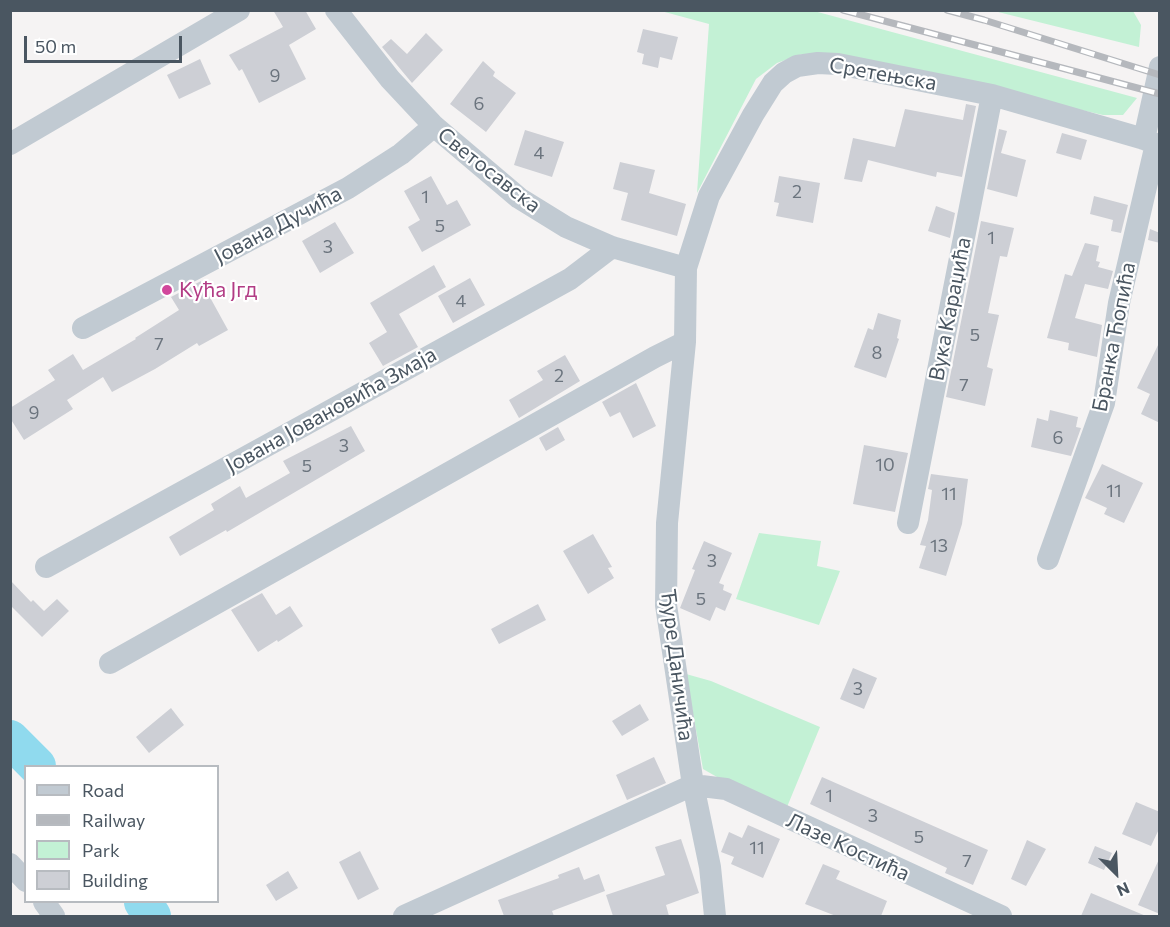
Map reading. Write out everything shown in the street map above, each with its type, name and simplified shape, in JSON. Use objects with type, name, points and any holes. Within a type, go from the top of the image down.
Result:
[{"type":"street","points":[[10,144],[239,10]]},
{"type":"street","name":"Светосавска","points":[[336,10],[390,79],[434,126],[519,198],[566,227],[612,247],[686,268]]},
{"type":"street","name":"Сретењска","points":[[686,268],[709,196],[736,146],[773,83],[784,73],[797,66],[818,63],[838,64],[992,94],[1153,143]]},
{"type":"street","name":"Бранка Ћопића","points":[[1047,559],[1104,403],[1119,303],[1153,143],[1160,67]]},
{"type":"street","name":"Вука Караџића","points":[[908,523],[992,94]]},
{"type":"street","name":"Јована Дучића","points":[[82,328],[348,188],[401,154],[434,126]]},
{"type":"street","name":"Јована Јовановића Змаја","points":[[46,567],[570,279],[612,247]]},
{"type":"street","name":"Ђуре Даничића","points":[[686,268],[685,342],[667,523],[666,605],[693,785],[710,867],[715,916]]},
{"type":"street","points":[[110,663],[645,362],[685,342]]},
{"type":"street","points":[[404,916],[693,785]]},
{"type":"street","name":"Лазе Костића","points":[[693,785],[726,789],[1001,916]]},
{"type":"street","points":[[10,864],[24,879]]},
{"type":"street","points":[[46,903],[54,916]]},
{"type":"green space","points":[[661,11],[814,11],[1137,98],[1123,115],[1103,115],[850,57],[802,54],[777,63],[756,79],[697,193],[709,24]]},
{"type":"green space","points":[[994,11],[1133,11],[1141,25],[1139,47]]},
{"type":"green space","points":[[759,533],[821,541],[817,566],[840,571],[819,625],[736,599]]},
{"type":"green space","points":[[686,674],[711,681],[820,727],[787,807],[703,769]]},
{"type":"building","points":[[273,10],[305,10],[316,29],[289,45],[306,79],[259,103],[242,69],[239,71],[229,55],[283,27]]},
{"type":"building","points":[[643,29],[678,37],[672,60],[660,57],[658,68],[642,64],[644,54],[637,52]]},
{"type":"building","points":[[426,33],[443,50],[412,83],[382,47],[391,39],[407,54]]},
{"type":"building","points":[[200,59],[211,84],[179,99],[167,75]]},
{"type":"building","points":[[483,61],[495,72],[493,76],[516,93],[486,132],[450,104]]},
{"type":"building","points":[[966,104],[976,106],[962,177],[937,172],[936,177],[868,160],[862,182],[844,179],[853,138],[895,147],[905,109],[963,120]]},
{"type":"building","points":[[999,129],[1007,131],[1001,153],[1026,160],[1017,197],[987,189]]},
{"type":"building","points":[[525,130],[564,142],[552,177],[514,165]]},
{"type":"building","points":[[1062,133],[1087,140],[1081,160],[1056,153]]},
{"type":"building","points":[[620,162],[655,170],[649,193],[686,204],[677,236],[621,220],[628,193],[613,189]]},
{"type":"building","points":[[431,176],[447,205],[457,200],[471,225],[422,252],[408,227],[420,220],[404,191]]},
{"type":"building","points":[[779,176],[820,183],[813,223],[776,216],[779,203],[774,202]]},
{"type":"building","points":[[1094,196],[1128,205],[1121,233],[1111,231],[1113,220],[1090,214]]},
{"type":"building","points":[[936,206],[955,213],[950,238],[928,231]]},
{"type":"building","points":[[981,221],[1014,228],[1007,257],[1000,256],[988,313],[999,315],[987,367],[993,369],[985,406],[946,397]]},
{"type":"building","points":[[335,222],[354,253],[320,273],[302,241]]},
{"type":"building","points":[[1150,229],[1160,233],[1160,243],[1148,240]]},
{"type":"building","points":[[1085,243],[1099,246],[1096,261],[1100,262],[1098,267],[1113,271],[1108,289],[1085,284],[1075,318],[1102,325],[1097,357],[1068,350],[1069,343],[1047,338],[1065,274],[1072,276]]},
{"type":"building","points":[[434,265],[446,287],[399,314],[418,347],[383,366],[369,343],[387,332],[370,303]]},
{"type":"building","points":[[470,278],[485,305],[453,323],[438,296]]},
{"type":"building","points":[[201,281],[228,330],[199,346],[197,343],[112,392],[103,377],[67,400],[73,409],[24,440],[10,418],[10,408],[55,380],[48,370],[73,354],[83,370],[136,339],[179,310],[171,297]]},
{"type":"building","points":[[878,313],[901,320],[897,338],[899,339],[886,378],[854,367],[868,328],[873,330]]},
{"type":"building","points":[[1160,341],[1160,423],[1141,414],[1150,394],[1137,388]]},
{"type":"building","points":[[565,355],[580,381],[519,418],[509,400],[543,380],[537,371]]},
{"type":"building","points":[[636,383],[656,426],[633,438],[620,412],[610,417],[602,402]]},
{"type":"building","points":[[1050,410],[1078,417],[1076,427],[1081,428],[1071,456],[1031,447],[1037,418],[1048,421]]},
{"type":"building","points":[[351,426],[365,451],[227,532],[226,530],[180,556],[169,537],[214,510],[211,504],[240,486],[246,498],[290,473],[283,461]]},
{"type":"building","points":[[558,427],[565,440],[546,451],[539,438]]},
{"type":"building","points":[[864,445],[908,453],[895,512],[853,504]]},
{"type":"building","points":[[1102,464],[1143,483],[1124,523],[1104,514],[1107,508],[1085,498]]},
{"type":"building","points":[[931,474],[968,479],[962,524],[946,576],[919,568],[926,546],[920,545],[928,520],[932,490],[928,489]]},
{"type":"building","points":[[593,534],[612,567],[608,568],[614,578],[588,594],[563,551]]},
{"type":"building","points":[[704,541],[732,553],[719,583],[724,585],[723,590],[732,594],[725,611],[716,607],[710,621],[680,608],[695,570],[692,569]]},
{"type":"building","points":[[10,580],[31,602],[33,600],[44,611],[57,599],[69,611],[42,637],[10,605]]},
{"type":"building","points":[[262,593],[276,615],[290,606],[303,626],[258,652],[231,610]]},
{"type":"building","points":[[538,604],[546,620],[499,644],[491,629]]},
{"type":"building","points":[[853,668],[877,678],[864,709],[840,699]]},
{"type":"building","points":[[640,704],[649,720],[622,736],[612,721]]},
{"type":"building","points":[[171,708],[184,725],[149,753],[136,737]]},
{"type":"building","points":[[654,757],[666,783],[627,800],[616,775]]},
{"type":"building","points":[[822,777],[988,850],[973,885],[945,873],[947,868],[810,804]]},
{"type":"building","points":[[1136,802],[1160,812],[1160,827],[1151,846],[1122,834]]},
{"type":"building","points":[[748,825],[780,839],[763,878],[731,864],[734,857],[721,852],[729,832],[742,838]]},
{"type":"building","points":[[681,839],[699,893],[666,905],[669,916],[613,916],[606,895],[665,875],[655,847]]},
{"type":"building","points":[[1027,840],[1046,849],[1026,886],[1011,879]]},
{"type":"building","points":[[1095,846],[1112,853],[1104,870],[1088,863]]},
{"type":"building","points":[[360,851],[379,889],[358,900],[339,862]]},
{"type":"building","points":[[1160,857],[1160,914],[1138,905]]},
{"type":"building","points":[[823,864],[840,871],[836,879],[887,901],[881,916],[836,916],[805,904]]},
{"type":"building","points":[[579,867],[584,880],[599,874],[605,891],[552,911],[554,916],[504,916],[498,900],[559,878],[558,875]]},
{"type":"building","points":[[288,871],[298,888],[276,901],[266,885]]},
{"type":"building","points":[[1091,893],[1146,916],[1081,916]]},
{"type":"waterway","points":[[10,739],[36,765]]},
{"type":"waterway","points":[[144,903],[152,916]]},
{"type":"railway","points":[[843,10],[1160,94]]},
{"type":"railway","points":[[947,10],[1160,75]]},
{"type":"place","name":"Кућа Јгд","points":[[167,290]]}]
